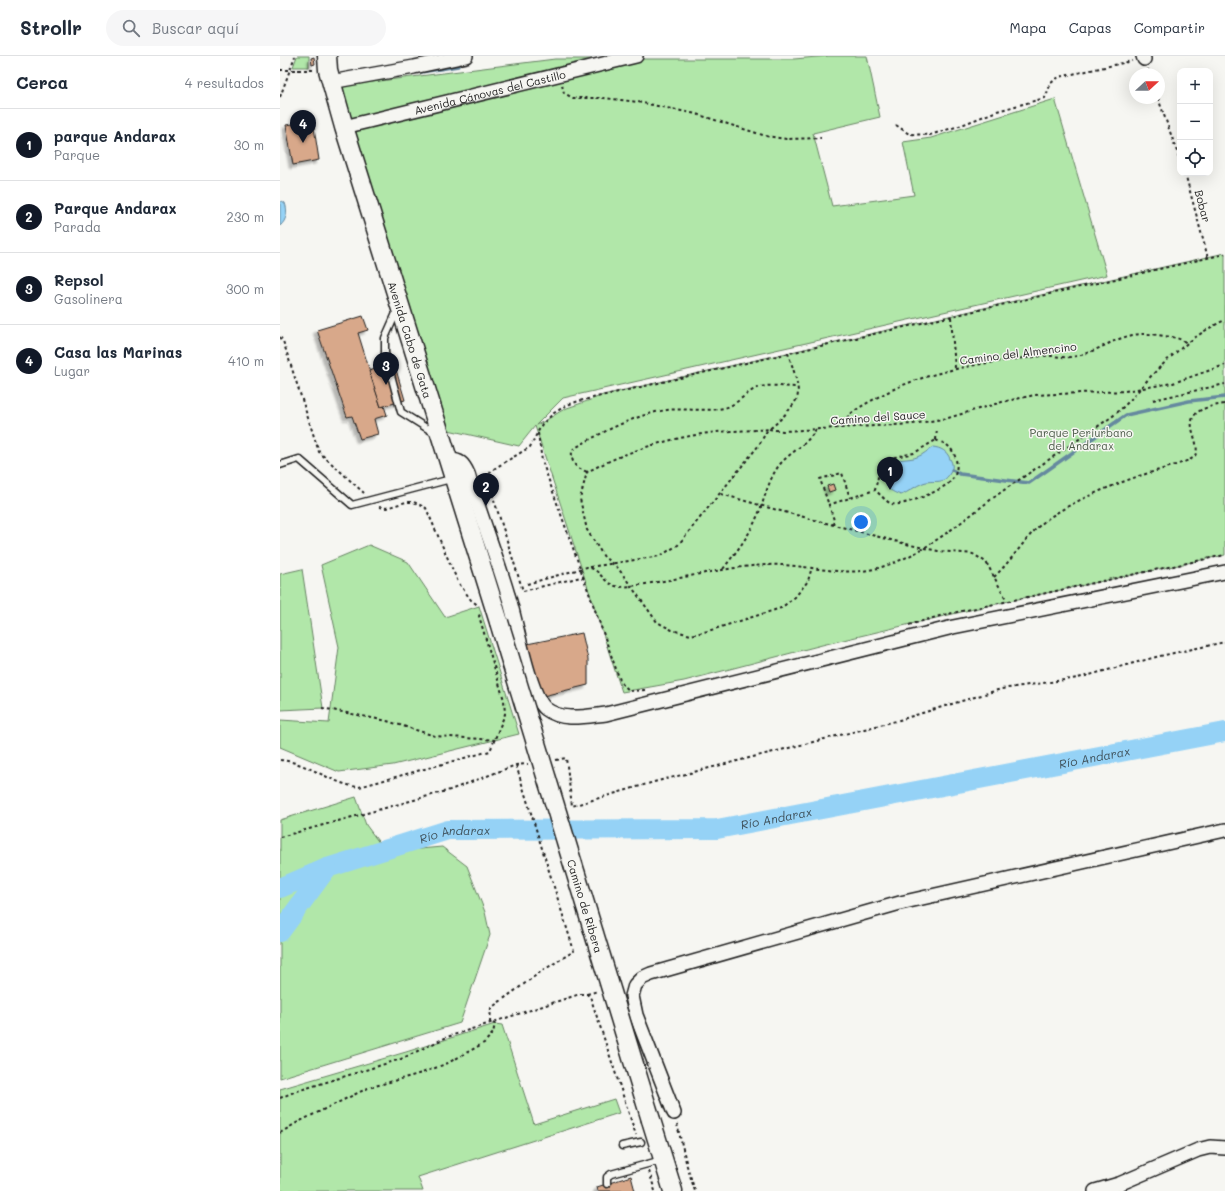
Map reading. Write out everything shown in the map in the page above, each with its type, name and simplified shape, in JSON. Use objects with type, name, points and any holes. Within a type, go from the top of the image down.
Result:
[{"type":"main road","name":"Avenida Cabo de Gata","points":[[329,69],[344,127],[450,466],[493,611]]},
{"type":"main road","name":"Camino de Ribera","points":[[493,611],[673,1191]]},
{"type":"street","points":[[329,69],[414,67],[466,56]]},
{"type":"street","name":"Avenida Cánovas del Castillo","points":[[344,127],[636,56]]},
{"type":"street","points":[[450,466],[459,460],[466,469],[509,597],[522,650],[536,695],[546,709],[554,714],[567,717],[606,714],[960,626],[1225,572]]},
{"type":"street","points":[[674,1114],[636,1014],[632,996],[635,985],[642,978],[804,929],[900,903],[1225,830]]},
{"type":"street","points":[[1095,1191],[1119,1184],[1198,1150],[1210,1147],[1225,1148]]},
{"type":"lane","points":[[400,306],[385,338],[386,353],[402,412],[441,437]]},
{"type":"lane","points":[[280,465],[299,459],[352,505],[447,480],[450,466]]},
{"type":"lane","points":[[622,1146],[641,1142]]},
{"type":"lane","points":[[607,1184],[608,1177],[611,1174],[663,1159]]},
{"type":"path","points":[[280,97],[295,56]]},
{"type":"path","points":[[896,125],[909,134],[930,135],[959,126],[997,111],[1045,98],[1051,83],[1060,77],[1144,57]]},
{"type":"path","points":[[280,70],[329,69]]},
{"type":"path","points":[[558,74],[564,94],[574,98],[604,98],[638,102],[696,114],[766,136],[786,139],[821,138]]},
{"type":"path","points":[[1160,104],[1177,152]]},
{"type":"path","name":"Bobar","points":[[1186,176],[1208,258]]},
{"type":"path","points":[[584,579],[581,577],[523,591],[490,488],[490,474],[496,467],[526,450],[532,444],[545,420],[554,413],[575,402],[1225,254]]},
{"type":"path","points":[[951,317],[955,368]]},
{"type":"path","points":[[587,567],[595,569],[608,584],[620,587],[722,570],[769,565],[812,567],[843,571],[874,569],[901,560],[932,543],[1024,476],[1119,412],[1187,343],[1225,320]]},
{"type":"path","name":"Camino del Almencino","points":[[840,428],[847,415],[893,388],[936,372],[1044,356],[1071,357],[1124,336],[1138,333],[1159,334],[1181,339],[1187,343]]},
{"type":"path","points":[[280,337],[284,341],[319,452],[366,495]]},
{"type":"path","points":[[527,584],[587,567],[660,556],[678,545],[721,494],[759,445],[768,429],[791,408],[798,397],[797,387],[788,353]]},
{"type":"path","name":"Camino del Sauce","points":[[586,472],[639,449],[680,438],[716,432],[768,429],[783,431],[913,424],[948,418],[1002,402],[1035,395],[1125,391],[1173,383],[1225,365]]},
{"type":"path","points":[[1153,400],[1225,384]]},
{"type":"path","points":[[797,387],[760,387],[726,408],[709,411],[666,410],[629,421],[586,441],[572,450],[571,458],[575,467],[586,472],[580,499],[587,530],[604,557],[613,563],[657,622],[672,630],[690,635],[708,631],[781,608],[795,597],[808,581],[812,567]]},
{"type":"path","points":[[994,577],[1035,530],[1050,518],[1099,491],[1184,462],[1193,457],[1196,451],[1191,427],[1192,421],[1204,408],[1225,404]]},
{"type":"path","points":[[936,440],[937,428]]},
{"type":"path","points":[[722,570],[747,537],[774,474],[781,463],[812,436],[816,429]]},
{"type":"path","points":[[538,432],[542,461],[621,683],[630,691],[648,690]]},
{"type":"path","points":[[875,490],[890,504],[901,505],[947,485],[955,476],[957,468],[956,457],[947,445],[936,440]]},
{"type":"path","points":[[875,490],[879,473],[886,459],[914,453],[936,440]]},
{"type":"path","points":[[834,525],[834,520],[820,479],[842,472],[850,498]]},
{"type":"path","points":[[828,505],[875,490]]},
{"type":"path","points":[[721,494],[761,506],[924,548],[973,554],[986,562],[1006,599]]},
{"type":"path","points":[[375,505],[386,508],[406,502],[414,502],[426,508],[465,593],[480,606],[493,611]]},
{"type":"path","points":[[907,625],[943,615],[1225,555]]},
{"type":"path","points":[[280,760],[292,761],[344,786],[359,787],[490,752],[505,714],[504,700],[480,616],[481,611],[493,611]]},
{"type":"path","points":[[552,760],[566,758],[572,806],[654,782],[896,721],[1001,689],[1078,678],[1160,656],[1225,642]]},
{"type":"path","points":[[322,708],[387,721],[435,736],[496,740]]},
{"type":"path","points":[[280,837],[450,790],[516,765],[531,763]]},
{"type":"path","points":[[490,1022],[491,1008],[542,971],[574,952],[516,765]]},
{"type":"path","points":[[280,1098],[294,1092],[401,1059],[441,1039],[490,1022],[580,994],[588,994],[591,999],[637,1137],[641,1142]]},
{"type":"path","points":[[280,1133],[298,1122],[368,1088],[422,1073],[448,1063],[484,1043],[493,1033],[495,1024],[490,1022]]},
{"type":"path","points":[[674,1114],[686,1166],[695,1191]]},
{"type":"green space","points":[[297,56],[309,56],[309,67],[293,67]]},
{"type":"green space","name":"Parque Periurbano del Andarax","points":[[829,56],[867,56],[880,117],[813,133],[832,206],[914,195],[903,142],[931,138],[1055,99],[1107,275],[563,398],[536,425],[567,408],[603,395],[1225,253],[1225,555],[995,604],[822,645],[684,681],[622,692],[535,426],[519,446],[444,429],[340,86],[555,59],[794,59]]},
{"type":"green space","points":[[369,545],[408,562],[445,617],[479,606],[519,734],[393,765],[339,772],[280,747],[280,720],[329,723],[339,647],[321,565]]},
{"type":"green space","points":[[302,569],[323,708],[280,710],[280,574]]},
{"type":"green space","points":[[356,797],[366,825],[386,852],[442,847],[467,866],[485,912],[490,935],[460,1023],[280,1078],[280,820]]},
{"type":"green space","points":[[495,1024],[502,1025],[534,1124],[614,1099],[619,1113],[418,1177],[423,1191],[280,1191],[280,1089]]},
{"type":"water","points":[[282,201],[285,203],[287,212],[284,221],[280,226],[280,202]]},
{"type":"water","points":[[933,447],[943,450],[951,461],[952,468],[947,477],[941,481],[923,483],[901,495],[888,488],[884,479],[883,471],[889,462],[917,457]]},
{"type":"building","points":[[314,57],[315,64],[312,65],[311,58]]},
{"type":"building","points":[[313,121],[319,160],[293,165],[286,125]]},
{"type":"building","points":[[363,316],[368,330],[358,333],[381,407],[384,406],[387,415],[374,419],[378,434],[360,439],[352,416],[347,417],[317,330]]},
{"type":"building","points":[[394,363],[405,400],[381,407],[369,371]]},
{"type":"building","points":[[833,484],[835,490],[829,492],[827,486]]},
{"type":"building","points":[[582,633],[588,659],[588,685],[543,696],[530,660],[527,644]]},
{"type":"building","points":[[631,1176],[635,1191],[598,1191],[597,1187]]},
{"type":"waterway","points":[[421,72],[458,66]]},
{"type":"waterway","points":[[952,470],[960,474],[1029,483],[1126,415],[1189,401],[1225,397]]},
{"type":"waterway","name":"Río Andarax","points":[[280,888],[327,868],[448,830],[717,829],[1225,732]]},
{"type":"waterway","name":"Río Andarax","points":[[280,932],[327,868]]},
{"type":"place","name":"Casa las Marinas","points":[[303,143]]},
{"type":"place","name":"Repsol","points":[[386,385]]},
{"type":"place","name":"parque Andarax","points":[[890,490]]},
{"type":"place","name":"Parque Andarax","points":[[486,506]]}]
